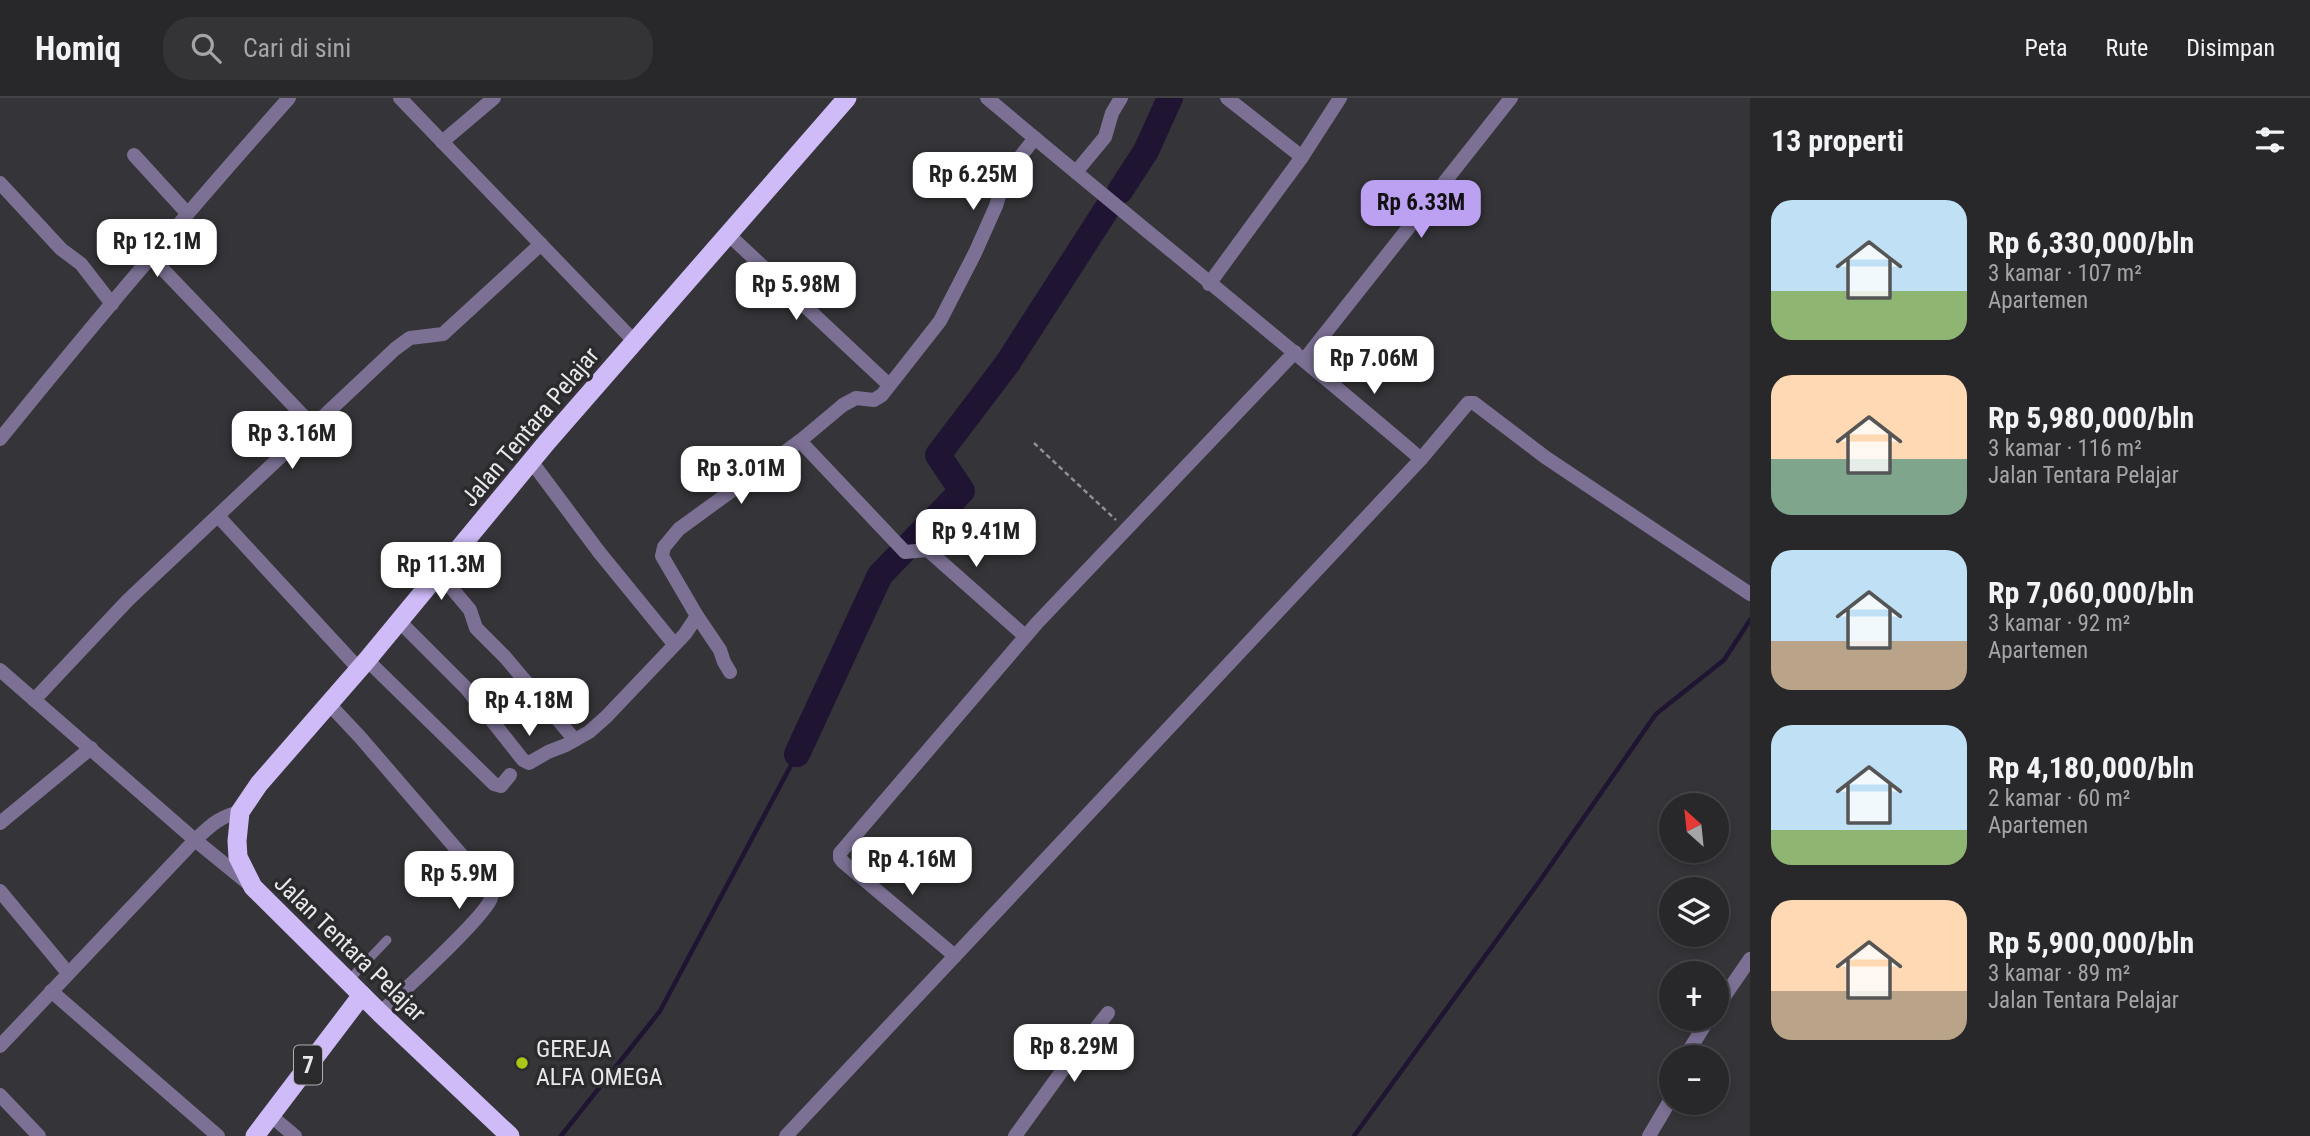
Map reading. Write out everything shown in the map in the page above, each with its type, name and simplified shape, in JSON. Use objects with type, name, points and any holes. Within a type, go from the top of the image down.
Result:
[{"type":"highway","name":"Jalan Tentara Pelajar","points":[[510,1136],[380,1013],[253,887],[238,857],[240,812],[259,784],[363,664],[531,461],[847,98]]},
{"type":"highway","name":"7","points":[[255,1136],[355,988]]},
{"type":"street","points":[[0,439],[187,213],[289,98]]},
{"type":"street","points":[[400,98],[634,341]]},
{"type":"street","points":[[442,142],[494,98]]},
{"type":"street","points":[[987,98],[1209,284],[1300,356],[1421,460]]},
{"type":"street","points":[[1076,172],[1105,137],[1112,113],[1121,98]]},
{"type":"street","points":[[1227,98],[1302,157]]},
{"type":"street","points":[[1209,284],[1302,157],[1340,98]]},
{"type":"street","points":[[956,956],[843,862],[841,853],[1025,636],[1300,356],[1511,98]]},
{"type":"street","points":[[730,672],[720,650],[662,556],[664,547],[679,529],[800,441],[843,405],[856,398],[874,400],[882,395],[940,321],[996,206],[1005,176],[1035,138]]},
{"type":"street","points":[[134,155],[187,213]]},
{"type":"street","points":[[0,183],[61,249],[81,264],[112,304]]},
{"type":"street","points":[[728,234],[888,384]]},
{"type":"street","points":[[34,700],[128,600],[396,349],[410,338],[443,334],[541,244]]},
{"type":"street","points":[[152,258],[314,427]]},
{"type":"street","points":[[786,1136],[1421,460],[1468,403],[1474,403],[1545,457],[1750,594]]},
{"type":"street","points":[[800,441],[904,551],[930,552],[1025,636]]},
{"type":"street","points":[[531,461],[599,552],[674,644]]},
{"type":"street","points":[[218,516],[363,664],[494,784],[501,786],[510,775]]},
{"type":"street","points":[[439,573],[470,610],[476,628],[505,657],[575,740]]},
{"type":"street","points":[[399,621],[466,688],[525,762],[531,762],[589,732],[614,710],[690,628],[697,616]]},
{"type":"street","points":[[0,670],[253,887]]},
{"type":"street","points":[[329,704],[425,812],[490,888],[492,894],[491,900],[475,919],[380,1013]]},
{"type":"street","points":[[0,823],[90,748]]},
{"type":"street","points":[[0,1046],[195,840],[216,820],[240,812]]},
{"type":"street","points":[[0,891],[68,973]]},
{"type":"street","points":[[1729,990],[1750,959]]},
{"type":"street","points":[[51,991],[218,1136]]},
{"type":"street","points":[[1014,1136],[1108,1013]]},
{"type":"street","points":[[0,1095],[39,1136]]},
{"type":"street","points":[[270,1115],[295,1136]]},
{"type":"street","points":[[1649,1136],[1661,1115]]},
{"type":"lane","points":[[355,988],[387,940]]},
{"type":"path","points":[[1034,443],[1128,530]]},
{"type":"waterway","points":[[1120,191],[1146,151],[1170,98]]},
{"type":"waterway","points":[[797,754],[880,575],[962,491],[938,455],[1007,364],[1110,204]]},
{"type":"waterway","points":[[1354,1136],[1539,882],[1656,714],[1724,660],[1750,620]]},
{"type":"waterway","points":[[561,1136],[660,1011],[797,754]]},
{"type":"place","name":"GEREJA ALFA OMEGA","points":[[522,1063]]}]
